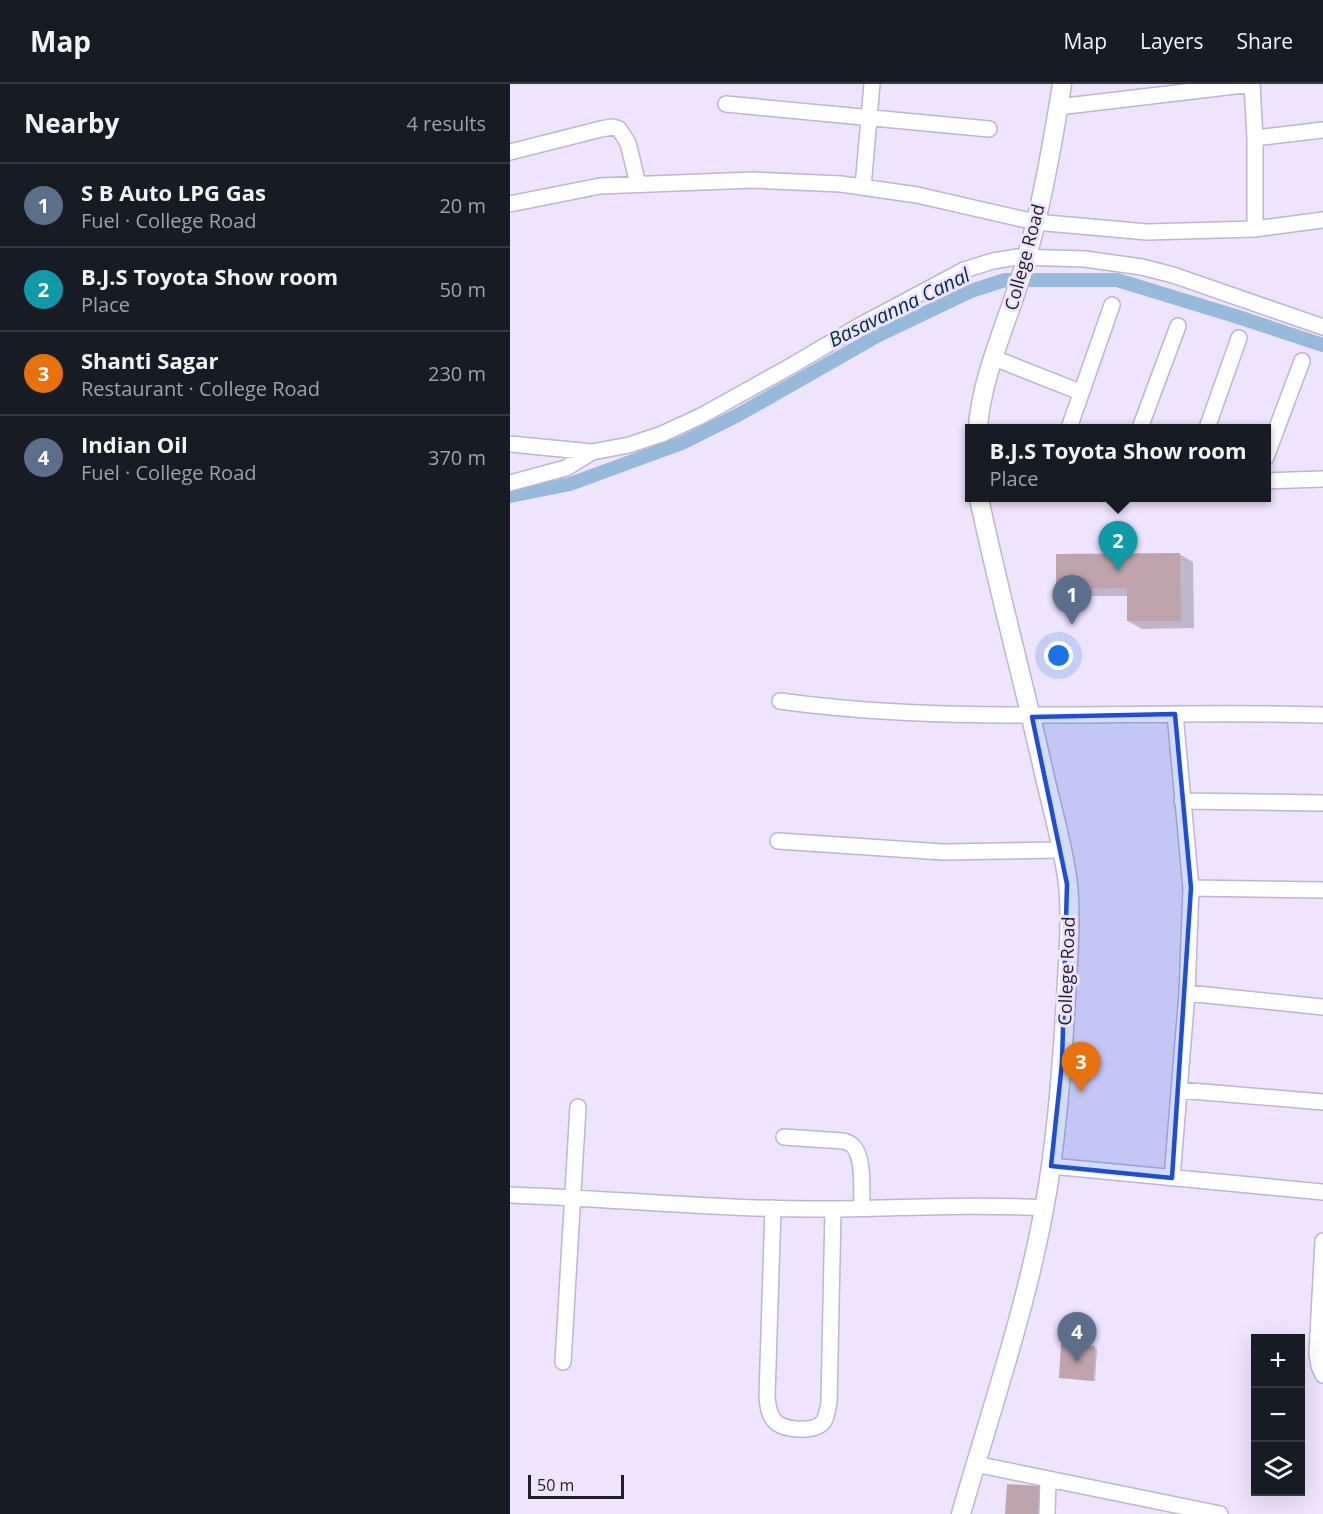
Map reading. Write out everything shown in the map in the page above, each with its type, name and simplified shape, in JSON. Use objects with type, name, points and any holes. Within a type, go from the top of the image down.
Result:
[{"type":"main road","name":"College Road","points":[[979,424],[983,394],[1025,264],[1062,84]]},
{"type":"main road","name":"College Road","points":[[961,1514],[1018,1318],[1044,1208],[1062,1063],[1068,960],[1068,884],[1032,717],[993,565],[980,502]]},
{"type":"street","points":[[863,187],[872,84]]},
{"type":"street","points":[[1058,107],[1252,84],[1255,138],[1255,229]]},
{"type":"street","points":[[726,104],[989,129]]},
{"type":"street","points":[[510,152],[612,127],[619,129],[628,144],[638,184]]},
{"type":"street","points":[[1255,138],[1323,130]]},
{"type":"street","points":[[510,204],[600,186],[753,180],[841,184],[916,195],[1035,222],[1147,232],[1255,229],[1323,220]]},
{"type":"street","points":[[510,444],[592,452],[629,445],[662,434],[701,416],[858,326],[964,270],[993,261],[1025,264],[1085,259],[1142,267],[1173,275],[1323,327]]},
{"type":"street","points":[[1070,424],[1112,305]]},
{"type":"street","points":[[1142,424],[1178,326]]},
{"type":"street","points":[[1209,424],[1239,338]]},
{"type":"street","points":[[994,358],[1080,392]]},
{"type":"street","points":[[1271,444],[1302,361]]},
{"type":"street","points":[[510,483],[566,468],[592,452]]},
{"type":"street","points":[[1271,481],[1323,479]]},
{"type":"street","points":[[780,701],[828,708],[890,712],[1032,717],[1175,714],[1323,715]]},
{"type":"street","points":[[1172,1178],[1187,993],[1191,888],[1175,714]]},
{"type":"street","points":[[1182,801],[1323,803]]},
{"type":"street","points":[[778,841],[943,852],[1061,850]]},
{"type":"street","points":[[1191,888],[1323,890]]},
{"type":"street","points":[[1187,993],[1323,1007]]},
{"type":"street","points":[[1179,1090],[1323,1102]]},
{"type":"street","points":[[563,1362],[578,1107]]},
{"type":"street","points":[[784,1137],[837,1140],[852,1144],[861,1165],[862,1208]]},
{"type":"street","points":[[1051,1166],[1323,1192]]},
{"type":"street","points":[[510,1195],[713,1207],[1044,1208]]},
{"type":"street","points":[[773,1208],[768,1410],[780,1426],[796,1429],[821,1424],[826,1416],[829,1403],[833,1209]]},
{"type":"street","points":[[1323,1241],[1317,1354],[1323,1375]]},
{"type":"street","points":[[975,1464],[1048,1479],[1145,1507],[1220,1514]]},
{"type":"street","points":[[1047,1514],[1048,1479]]},
{"type":"highlighted area","points":[[1175,714],[1191,888],[1172,1178],[1051,1166],[1062,1063],[1067,884],[1032,717]]},
{"type":"building","points":[[1180,553],[1181,621],[1127,621],[1127,588],[1056,589],[1056,554]]},
{"type":"building","points":[[1061,1344],[1095,1346],[1093,1381],[1059,1378]]},
{"type":"building","points":[[1007,1484],[1041,1486],[1039,1514],[1005,1514]]},
{"type":"waterway","name":"Basavanna Canal","points":[[510,496],[570,484],[682,443],[738,415],[877,336],[971,291],[1005,280],[1117,280],[1323,345]]},
{"type":"place","name":"B.J.S Toyota Show room","points":[[1118,571]]},
{"type":"place","name":"S B Auto LPG Gas","points":[[1072,625]]},
{"type":"place","name":"Shanti Sagar","points":[[1081,1092]]},
{"type":"place","name":"Indian Oil","points":[[1077,1362]]}]
